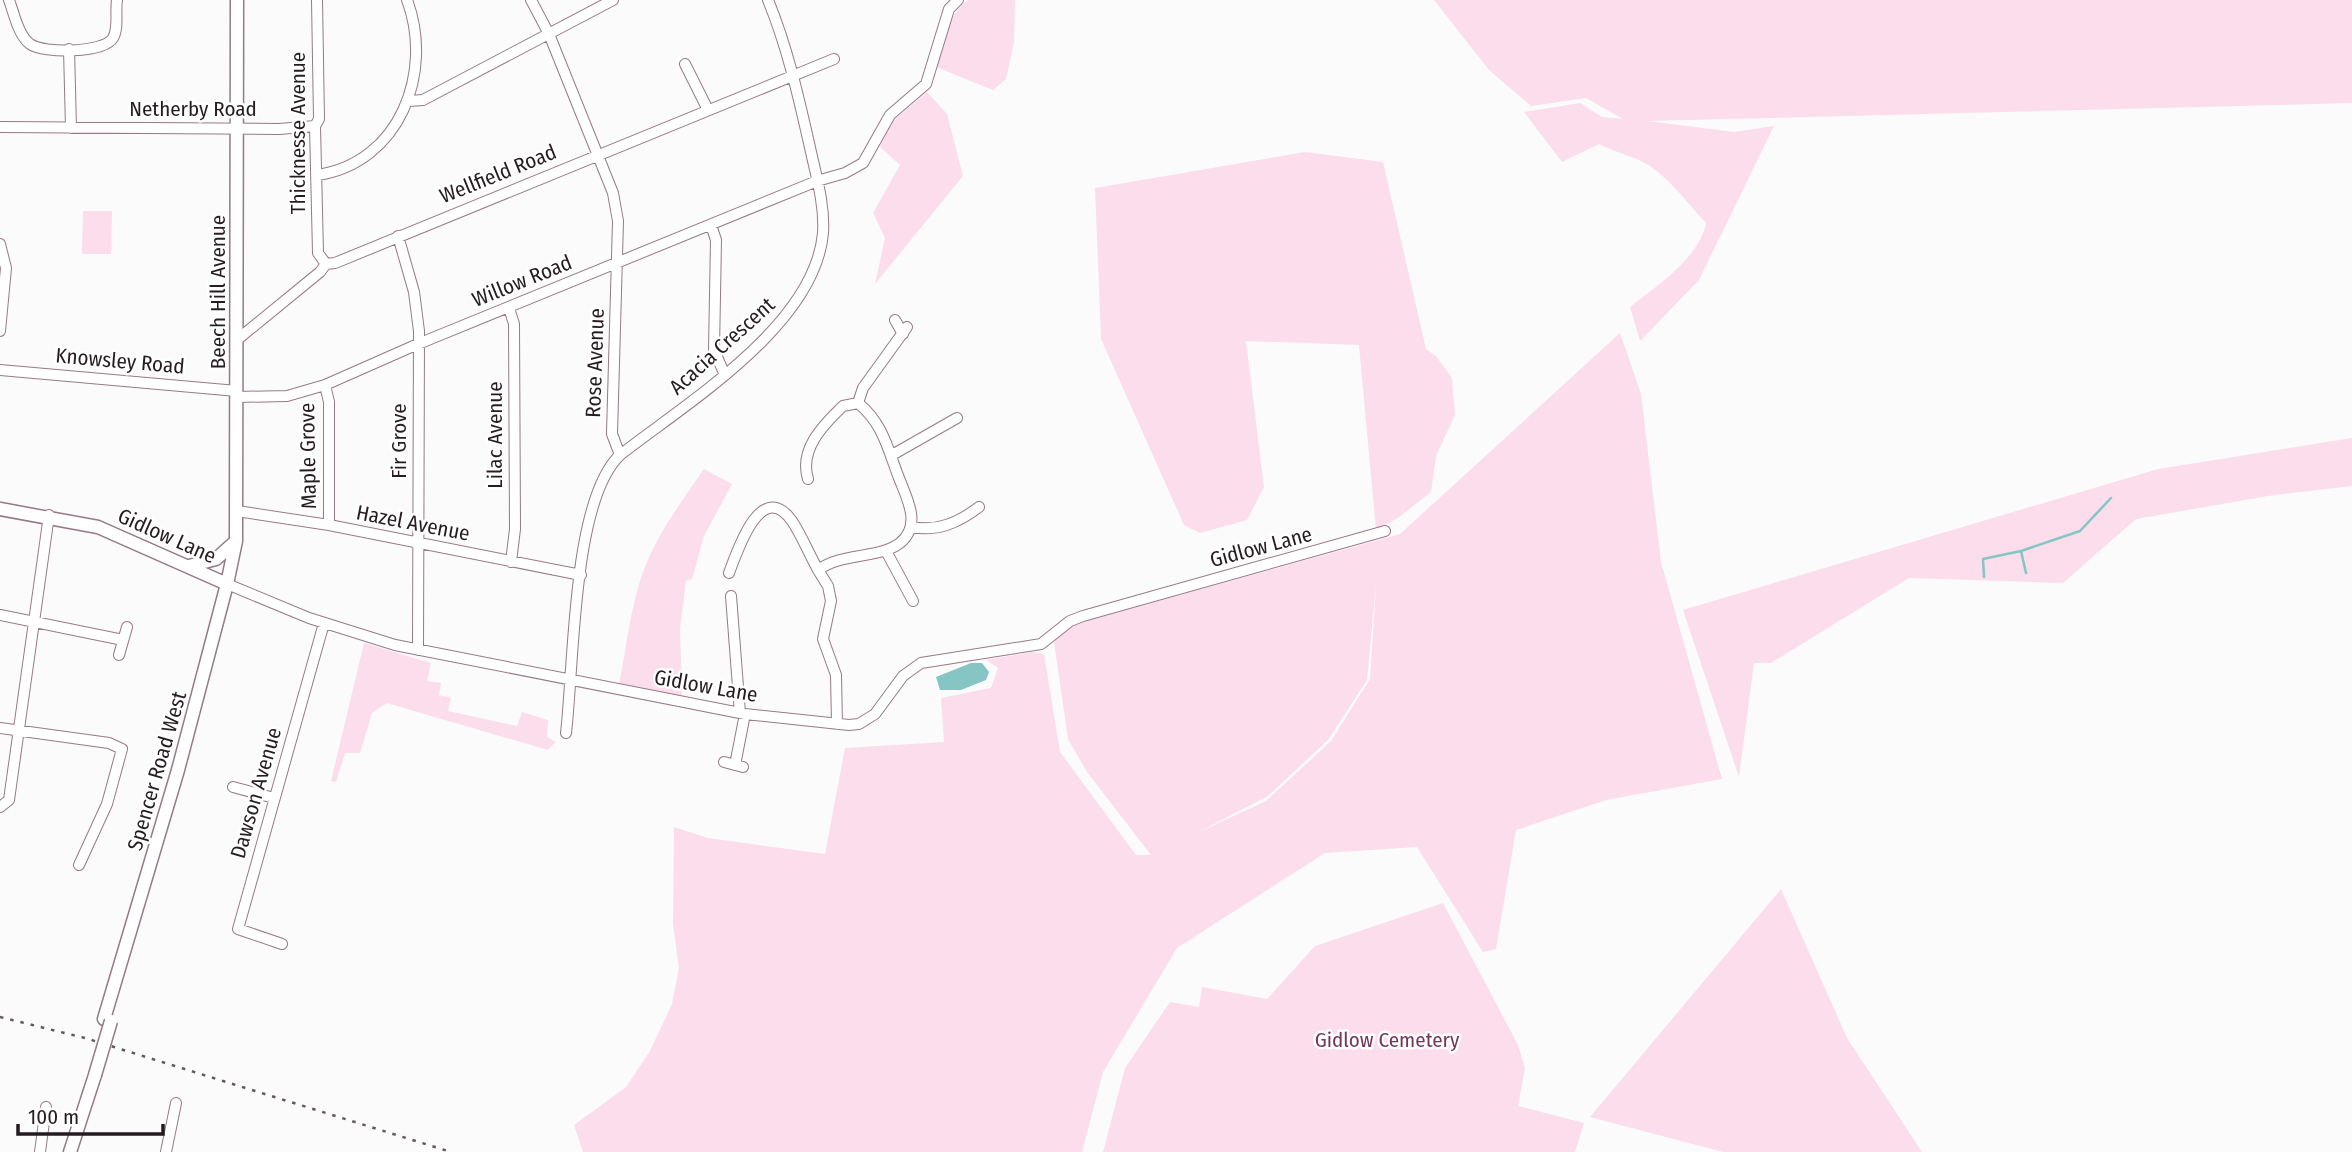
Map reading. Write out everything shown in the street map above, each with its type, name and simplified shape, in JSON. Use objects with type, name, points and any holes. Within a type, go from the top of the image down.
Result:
[{"type":"street","points":[[9,0],[24,38],[30,44],[45,49],[99,48],[111,40],[115,33],[117,0]]},
{"type":"street","name":"Beech Hill Avenue","points":[[228,584],[236,541],[237,511],[237,0]]},
{"type":"street","name":"Thicknesse Avenue","points":[[317,0],[319,119],[315,126],[318,253],[326,264]]},
{"type":"street","points":[[317,175],[337,171],[365,157],[390,134],[409,101],[416,76],[418,43],[407,0]]},
{"type":"street","name":"Rose Avenue","points":[[531,0],[549,34],[613,193],[618,221],[612,435],[620,455]]},
{"type":"street","points":[[409,101],[423,100],[613,0]]},
{"type":"street","name":"Willow Road","points":[[237,394],[287,396],[325,385],[617,262],[817,181],[845,173],[863,163],[890,115],[926,84],[946,17],[958,0]]},
{"type":"street","name":"Acacia Crescent","points":[[620,455],[775,329],[807,287],[818,260],[823,233],[817,181],[793,75],[772,1]]},
{"type":"street","points":[[69,49],[71,128]]},
{"type":"street","name":"Wellfield Road","points":[[237,339],[320,272],[326,264],[335,263],[834,59]]},
{"type":"street","points":[[684,64],[708,110]]},
{"type":"street","name":"Netherby Road","points":[[0,127],[315,126]]},
{"type":"street","points":[[711,225],[716,240],[713,350],[724,373]]},
{"type":"street","name":"Fir Grove","points":[[398,236],[414,292],[418,344],[418,650]]},
{"type":"street","points":[[0,244],[6,268],[0,331]]},
{"type":"street","name":"Lilac Avenue","points":[[509,308],[514,338],[515,529],[511,562]]},
{"type":"street","points":[[858,403],[863,388],[905,331],[895,320]]},
{"type":"street","name":"Knowsley Road","points":[[0,370],[237,394]]},
{"type":"street","name":"Maple Grove","points":[[325,385],[329,402],[329,525]]},
{"type":"street","points":[[818,570],[856,554],[886,551],[901,542],[911,527],[912,510],[892,455],[874,418],[858,403]]},
{"type":"street","points":[[808,479],[804,465],[805,453],[843,406],[858,403]]},
{"type":"street","points":[[892,455],[957,418]]},
{"type":"street","points":[[566,733],[581,575],[589,524],[604,473],[620,455]]},
{"type":"street","points":[[911,527],[933,530],[964,519],[979,507]]},
{"type":"street","name":"Gidlow Lane","points":[[0,509],[49,515],[98,527],[324,624],[418,650],[742,714],[838,724],[859,724],[869,719],[903,676],[921,663],[1041,643],[1070,621],[1083,616],[1385,531]]},
{"type":"street","name":"Hazel Avenue","points":[[237,511],[329,525],[581,575]]},
{"type":"street","points":[[729,573],[750,523],[759,512],[782,512],[791,520],[828,586],[831,601],[823,639],[836,675],[838,724]]},
{"type":"street","points":[[0,807],[9,800],[49,515]]},
{"type":"street","points":[[188,566],[216,559],[236,541]]},
{"type":"street","points":[[886,551],[913,601]]},
{"type":"street","name":"Spencer Road West","points":[[70,1152],[77,1130],[77,1116],[92,1074],[228,584]]},
{"type":"street","points":[[731,596],[742,714],[734,765]]},
{"type":"street","points":[[0,615],[34,619],[123,640]]},
{"type":"street","name":"Dawson Avenue","points":[[282,944],[238,929],[324,624]]},
{"type":"street","points":[[119,656],[127,627]]},
{"type":"street","points":[[0,728],[109,743],[122,749],[107,804],[79,865]]},
{"type":"street","points":[[233,787],[274,798]]},
{"type":"street","points":[[166,1152],[176,1103]]},
{"type":"street","points":[[40,1152],[46,1107]]},
{"type":"green space","points":[[968,0],[1015,0],[1014,42],[1006,79],[993,90],[936,67],[950,22]]},
{"type":"green space","points":[[1434,0],[2352,0],[2352,103],[1648,121],[1734,132],[1774,126],[1699,280],[1640,341],[1630,307],[1686,260],[1702,236],[1706,223],[1665,178],[1638,160],[1599,144],[1562,162],[1524,112],[1580,103],[1602,117],[1623,119],[1586,98],[1531,106],[1489,70]]},
{"type":"green space","points":[[927,92],[947,114],[963,176],[875,284],[885,238],[873,213],[900,165],[880,147],[891,123]]},
{"type":"green space","points":[[1305,152],[1383,162],[1426,349],[1436,356],[1452,378],[1455,415],[1436,456],[1431,492],[1398,518],[1376,530],[1359,345],[1246,341],[1264,487],[1247,520],[1200,533],[1184,525],[1101,339],[1095,188]]},
{"type":"green space","points":[[83,211],[112,211],[111,254],[82,254]]},
{"type":"green space","points":[[1620,333],[1641,394],[1661,562],[1722,779],[1606,800],[1516,830],[1496,949],[1483,952],[1417,847],[1325,853],[1177,948],[1103,1072],[1082,1152],[583,1152],[574,1125],[626,1087],[650,1051],[672,1004],[679,968],[673,924],[674,827],[708,838],[825,854],[845,748],[944,742],[941,698],[991,688],[998,668],[986,660],[1032,652],[1044,654],[1060,752],[1136,855],[1151,855],[1087,772],[1068,739],[1054,642],[1061,631],[1079,623],[1400,534]],"holes":[[[1376,585],[1370,679],[1331,741],[1266,801],[1197,833],[1268,796],[1328,740],[1367,680]]]},
{"type":"green space","points":[[2352,438],[2352,486],[2268,496],[2136,519],[2063,583],[1909,578],[1771,663],[1754,663],[1739,777],[1683,610],[2158,469]]},
{"type":"green space","points":[[704,469],[732,484],[704,536],[692,579],[686,581],[680,629],[682,697],[619,685],[633,607],[647,562],[680,503]]},
{"type":"green space","points":[[364,643],[431,663],[427,681],[441,683],[439,695],[451,698],[448,711],[517,726],[522,712],[548,720],[547,737],[556,742],[548,750],[387,703],[372,713],[360,753],[345,753],[336,782],[331,781]]},
{"type":"green space","points":[[1781,889],[1847,1038],[1922,1152],[1723,1152],[1590,1117]]},
{"type":"green space","name":"Gidlow Cemetery","points":[[1443,903],[1518,1045],[1525,1068],[1518,1106],[1584,1123],[1575,1152],[1103,1152],[1125,1068],[1170,1002],[1199,1007],[1202,987],[1267,999],[1315,946]]},
{"type":"water","points":[[971,663],[982,663],[989,672],[986,680],[961,690],[940,690],[936,677]]},
{"type":"waterway","points":[[1984,577],[1983,559],[2021,551],[2080,531],[2111,498]]},
{"type":"waterway","points":[[2021,551],[2026,573]]},
{"type":"railway","points":[[0,1017],[85,1038],[451,1152]]}]
